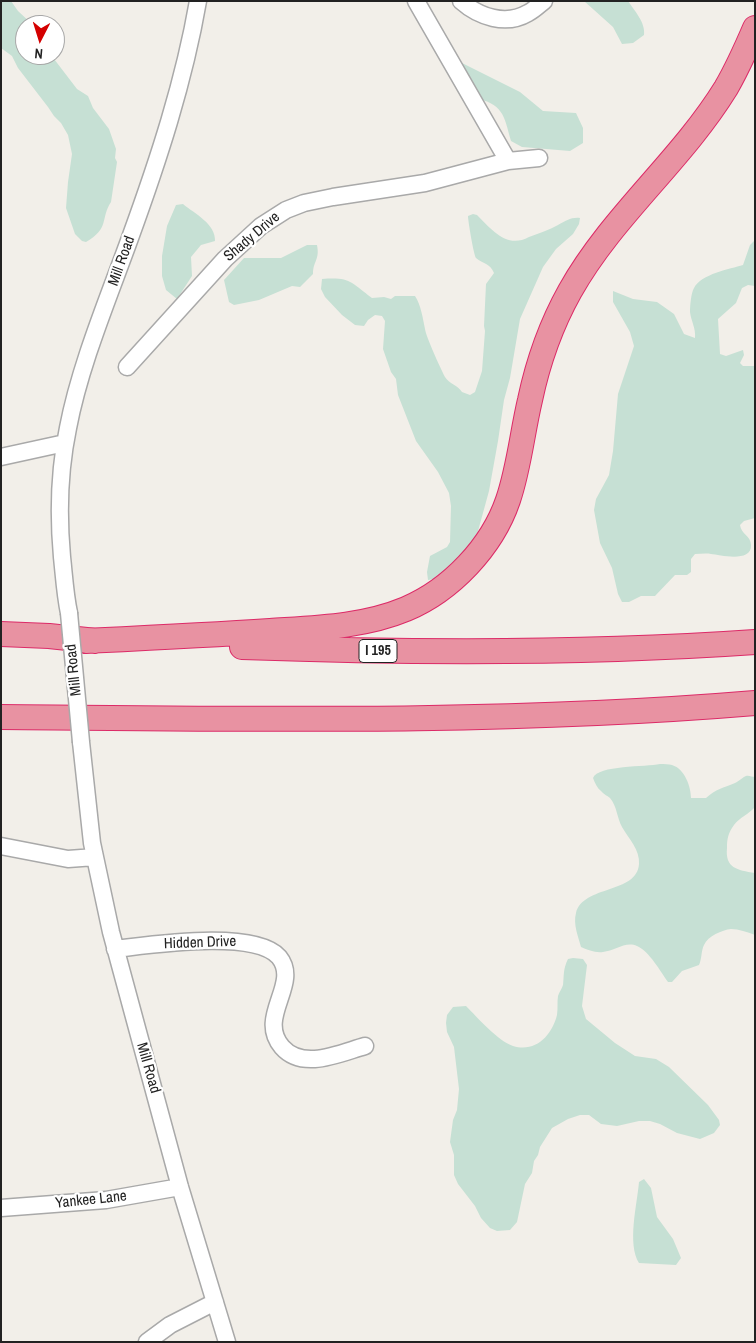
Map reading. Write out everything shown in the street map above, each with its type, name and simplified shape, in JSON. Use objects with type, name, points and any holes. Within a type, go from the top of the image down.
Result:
[{"type":"highway","points":[[86,641],[262,632],[360,623],[407,609],[434,593],[459,573],[488,539],[507,503],[515,478],[529,402],[539,363],[554,323],[570,290],[605,239],[711,110],[737,68],[755,28]]},
{"type":"highway","name":"I 195","points":[[1,634],[49,636],[86,641],[417,651],[616,648],[755,642]]},
{"type":"highway","points":[[1,716],[434,719],[625,712],[755,703]]},
{"type":"street","name":"Mill Road","points":[[198,1],[180,80],[164,135],[142,204],[78,385],[65,444],[59,508],[64,582],[69,613],[94,857],[115,949],[180,1187],[227,1342]]},
{"type":"street","points":[[416,1],[508,161]]},
{"type":"street","points":[[461,1],[485,16],[502,20],[527,14],[544,1]]},
{"type":"street","name":"Shady Drive","points":[[127,368],[225,259],[261,226],[286,210],[304,203],[426,182],[508,161],[539,158]]},
{"type":"street","points":[[1,457],[65,444]]},
{"type":"street","points":[[1,846],[68,859],[94,857]]},
{"type":"street","name":"Hidden Drive","points":[[115,949],[216,941],[244,942],[265,948],[279,958],[283,965],[285,981],[273,1021],[273,1030],[284,1049],[297,1057],[312,1059],[365,1046]]},
{"type":"street","name":"Yankee Lane","points":[[1,1208],[106,1200],[180,1187]]},
{"type":"street","points":[[147,1342],[170,1325],[215,1302]]},
{"type":"green space","points":[[1,1],[11,1],[22,15],[15,15],[15,62],[12,56],[1,48]]},
{"type":"green space","points":[[584,1],[628,1],[641,21],[644,35],[633,43],[622,44],[613,27]]},
{"type":"green space","points":[[462,63],[520,92],[543,111],[576,113],[583,128],[583,143],[570,151],[522,147],[511,141],[501,112],[491,103],[473,98],[457,65]]},
{"type":"green space","points":[[16,65],[59,65],[77,89],[88,96],[93,108],[109,129],[116,149],[115,158],[117,162],[111,202],[102,228],[94,237],[86,242],[82,241],[75,234],[66,208],[72,154],[68,135],[61,123]]},
{"type":"green space","points":[[183,204],[208,224],[212,229],[215,241],[201,245],[191,257],[192,276],[177,299],[166,290],[162,276],[162,256],[167,226],[176,205]]},
{"type":"green space","points":[[477,215],[500,236],[514,241],[521,240],[571,219],[580,218],[573,234],[556,249],[543,267],[520,319],[489,491],[475,542],[451,576],[428,580],[427,572],[430,556],[447,547],[450,542],[451,506],[449,493],[438,472],[416,441],[398,395],[396,379],[391,372],[383,349],[385,321],[382,316],[375,315],[364,326],[355,325],[342,315],[325,297],[321,289],[322,279],[345,280],[354,284],[372,298],[384,297],[391,299],[395,296],[415,296],[428,339],[445,377],[462,392],[470,395],[475,392],[482,371],[486,284],[494,273],[490,267],[475,256],[468,216]]},
{"type":"green space","points":[[755,240],[755,286],[748,285],[742,288],[736,303],[718,319],[720,354],[726,356],[743,350],[744,355],[740,363],[743,366],[755,366],[755,518],[744,521],[740,525],[742,531],[751,542],[750,551],[735,557],[695,554],[691,559],[691,572],[687,575],[675,575],[655,596],[641,596],[629,602],[622,602],[618,594],[612,568],[600,543],[594,510],[596,499],[609,475],[618,394],[634,346],[630,332],[613,302],[613,291],[633,299],[657,302],[674,314],[684,334],[695,338],[690,312],[691,296],[694,288],[709,276],[743,265],[750,245]]},
{"type":"green space","points":[[307,245],[317,245],[318,254],[313,274],[300,287],[292,286],[259,300],[234,305],[229,302],[224,280],[244,258],[281,258]]},
{"type":"green space","points":[[660,764],[677,767],[684,774],[690,789],[691,798],[706,798],[746,776],[755,777],[755,807],[736,823],[729,833],[727,855],[730,864],[734,867],[755,873],[755,935],[731,929],[716,934],[704,945],[699,965],[682,971],[672,982],[668,982],[650,957],[637,946],[624,945],[600,952],[581,947],[575,921],[576,913],[581,904],[598,893],[629,880],[636,874],[639,864],[636,849],[622,827],[616,808],[610,798],[598,788],[593,778],[597,774],[613,769]]},
{"type":"green space","points":[[568,959],[583,959],[587,965],[582,1006],[586,1019],[615,1043],[635,1056],[656,1059],[669,1067],[708,1105],[719,1120],[720,1125],[714,1133],[700,1139],[677,1133],[650,1121],[639,1121],[617,1126],[601,1124],[589,1115],[580,1115],[568,1119],[552,1128],[540,1147],[534,1161],[532,1173],[525,1184],[517,1222],[510,1230],[497,1231],[490,1228],[481,1218],[454,1175],[454,1155],[450,1142],[453,1120],[457,1110],[459,1089],[454,1047],[447,1032],[447,1015],[453,1007],[466,1006],[488,1028],[507,1043],[521,1047],[536,1045],[547,1035],[555,1022],[558,996],[563,985],[565,966]]},
{"type":"green space","points":[[644,1179],[651,1188],[657,1217],[673,1239],[681,1258],[676,1265],[639,1263],[635,1255],[633,1235],[635,1213],[639,1182]]}]
